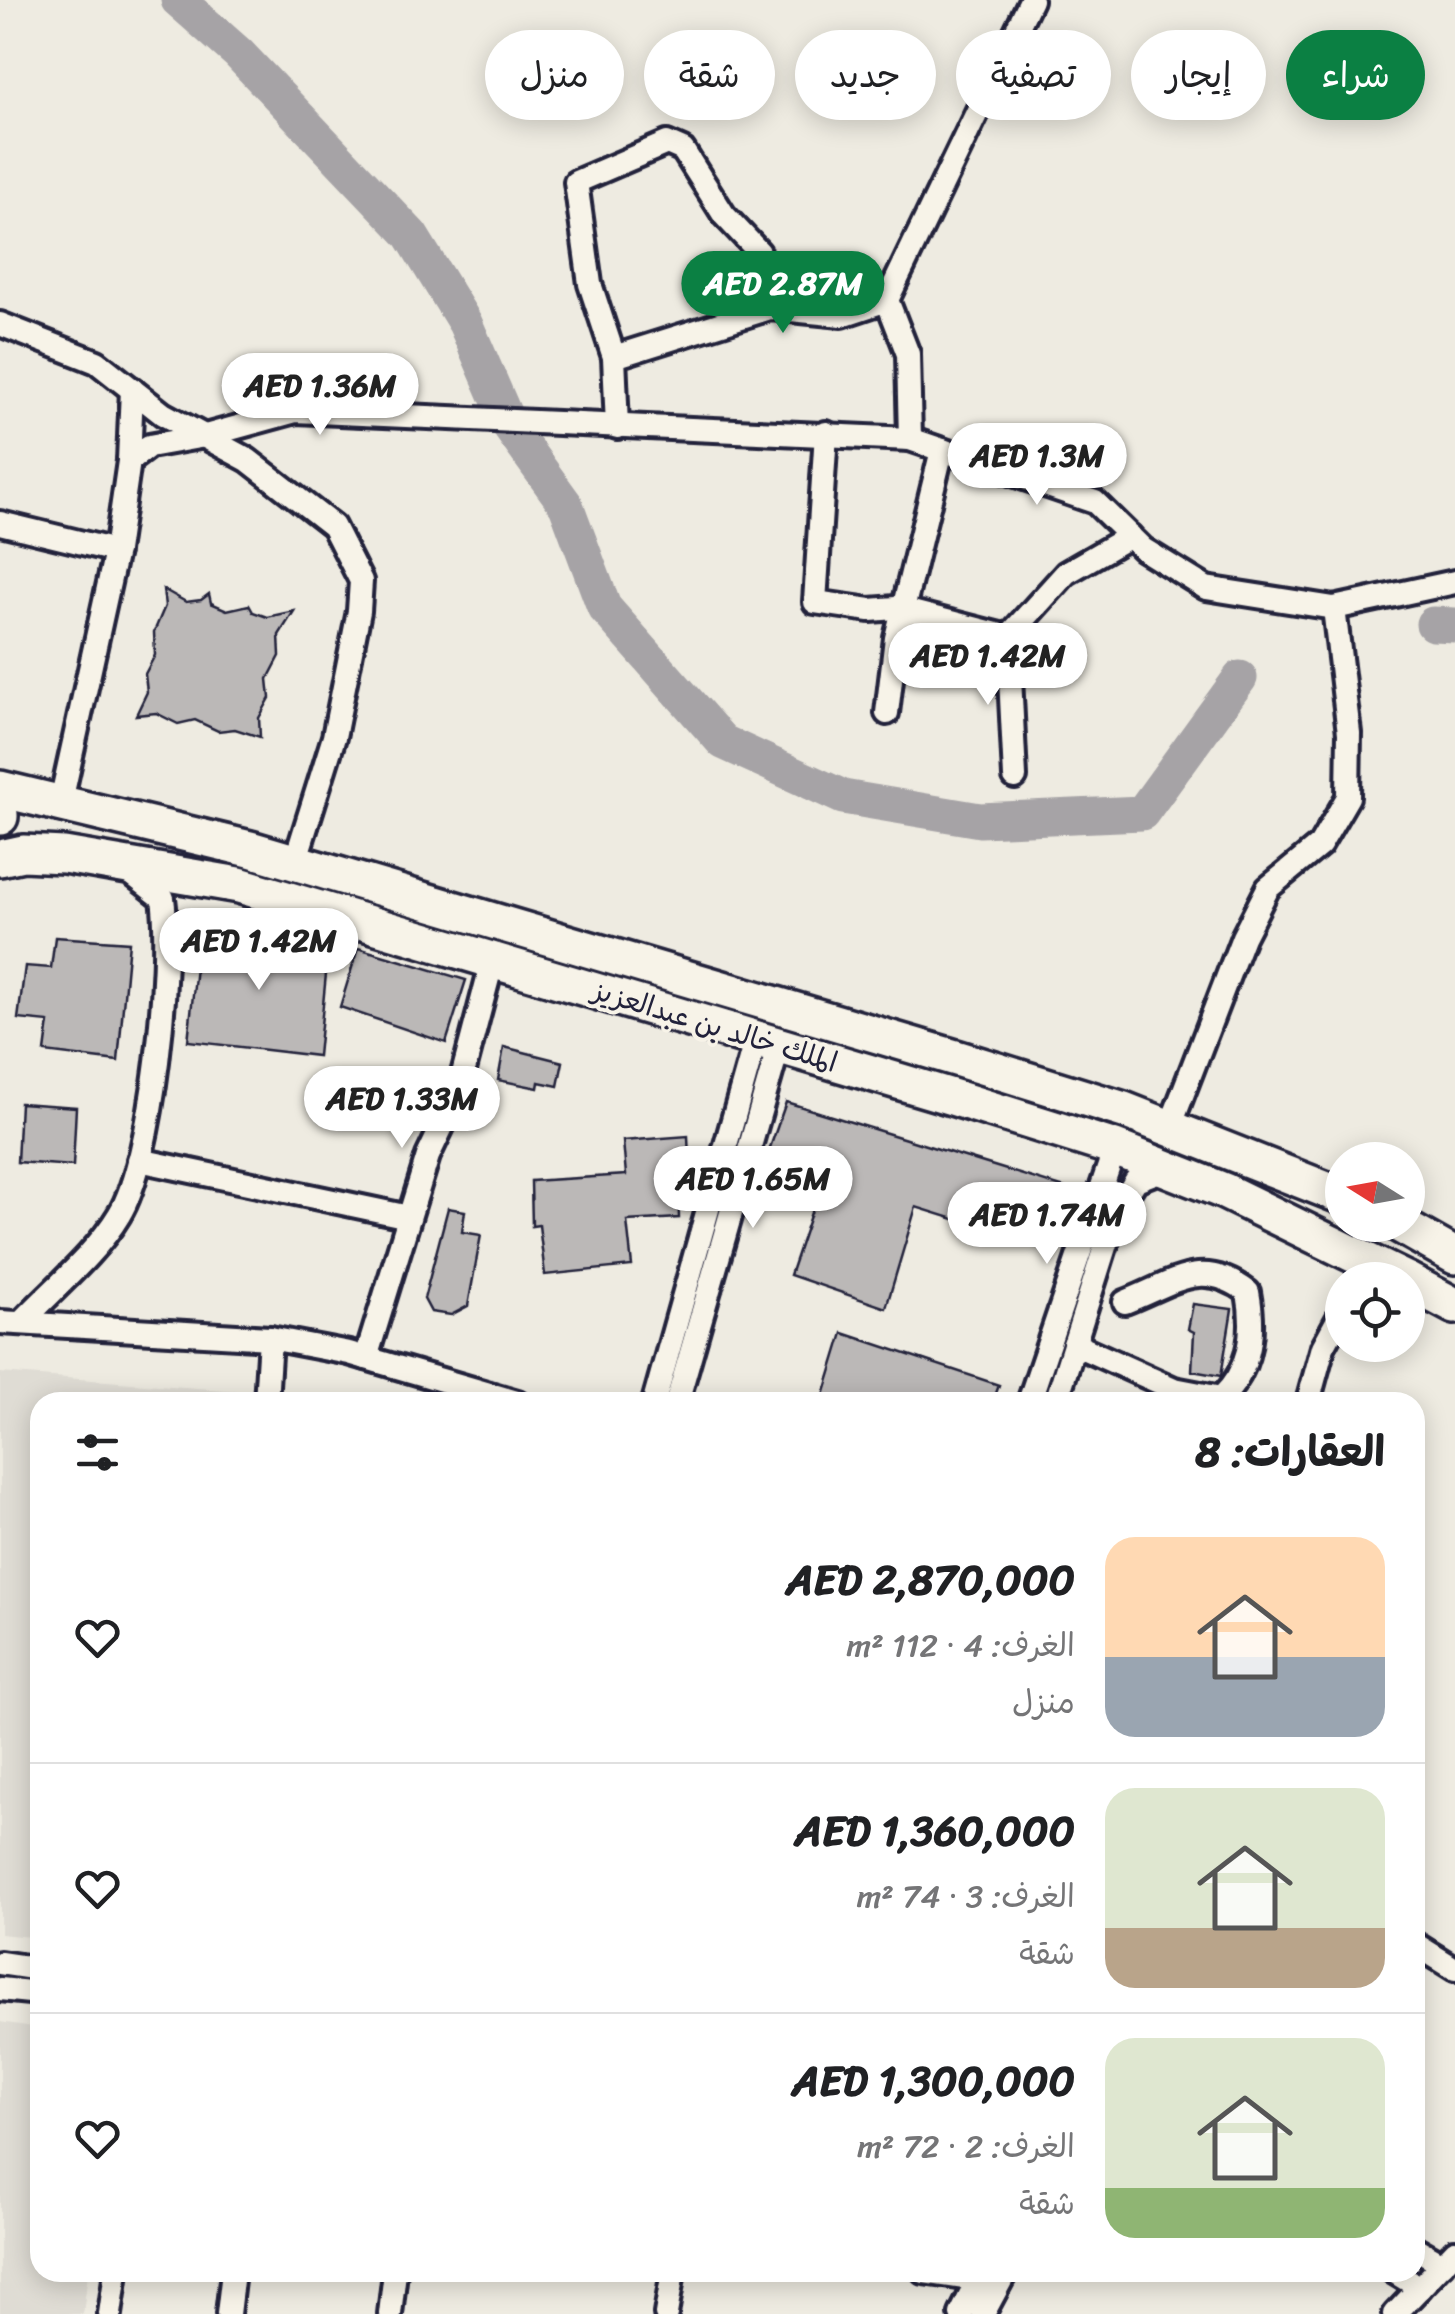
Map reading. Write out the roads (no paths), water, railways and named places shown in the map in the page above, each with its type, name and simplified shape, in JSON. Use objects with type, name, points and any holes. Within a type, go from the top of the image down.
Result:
[{"type":"highway","name":"الملك خالد بن عبدالعزيز","points":[[0,789],[295,862],[996,1070],[1170,1128],[1325,1189]]},
{"type":"highway","name":"الملك خالد بن عبدالعزيز","points":[[0,858],[23,853],[64,854],[239,885],[767,1041],[1115,1148],[1167,1168],[1349,1262]]},
{"type":"highway","points":[[1425,1239],[1455,1256]]},
{"type":"highway","name":"الملك خالد بن عبدالعزيز","points":[[1425,1290],[1455,1306]]},
{"type":"street","points":[[614,356],[770,308],[842,315],[887,300],[1031,0]]},
{"type":"street","points":[[616,427],[614,356],[590,284],[576,182],[668,143],[683,150],[724,215],[759,252],[783,309]]},
{"type":"street","points":[[887,300],[908,354],[910,439]]},
{"type":"street","points":[[0,324],[97,362],[163,414],[248,460],[333,526],[361,581],[334,737],[295,862]]},
{"type":"street","points":[[60,806],[116,551],[129,461],[132,389]]},
{"type":"street","points":[[129,461],[149,446],[205,436],[296,411],[910,439],[1095,502],[1130,536],[1206,588],[1334,608],[1455,582]]},
{"type":"street","points":[[826,433],[815,602],[904,610],[1008,637]]},
{"type":"street","points":[[887,712],[896,638],[928,494],[942,450]]},
{"type":"street","points":[[0,523],[116,551]]},
{"type":"street","points":[[1015,777],[1008,637],[1066,573],[1130,536]]},
{"type":"street","points":[[1170,1128],[1243,937],[1268,888],[1320,845],[1348,797],[1349,733],[1334,608]]},
{"type":"street","points":[[10,1322],[118,1217],[139,1160],[164,1006],[168,937],[162,898],[120,863]]},
{"type":"street","points":[[366,1358],[428,1156],[458,1093],[492,959]]},
{"type":"street","points":[[657,1392],[767,1041]]},
{"type":"street","points":[[679,1392],[767,1041]]},
{"type":"street","points":[[1032,1392],[1115,1148]]},
{"type":"street","points":[[139,1160],[409,1217]]},
{"type":"street","points":[[1059,1392],[1116,1212],[1136,1180],[1167,1168]]},
{"type":"street","points":[[1125,1302],[1207,1270],[1227,1276],[1248,1292],[1254,1326],[1234,1385],[1227,1392]]},
{"type":"street","points":[[10,1322],[270,1338],[366,1358],[483,1392]]},
{"type":"street","points":[[267,1392],[270,1338]]},
{"type":"street","points":[[1311,1392],[1325,1343]]},
{"type":"street","points":[[1074,1344],[1186,1392]]},
{"type":"street","points":[[1425,1950],[1455,1969]]},
{"type":"street","points":[[0,1963],[30,1968]]},
{"type":"street","points":[[0,1989],[30,1993]]},
{"type":"street","points":[[1395,2314],[1449,2258],[1425,2251]]},
{"type":"street","points":[[110,2314],[115,2282]]},
{"type":"street","points":[[228,2314],[232,2282]]},
{"type":"street","points":[[390,2314],[394,2282]]},
{"type":"street","points":[[666,2314],[672,2282]]},
{"type":"street","points":[[961,2314],[987,2282]]},
{"type":"street","points":[[983,2314],[990,2282]]},
{"type":"street","points":[[1410,2282],[1420,2288]]},
{"type":"waterway","points":[[178,0],[238,53],[411,235],[465,323],[511,429],[566,505],[604,607],[723,742],[843,797],[980,820],[1142,813],[1240,678]]},
{"type":"waterway","points":[[1433,624],[1455,625]]}]
